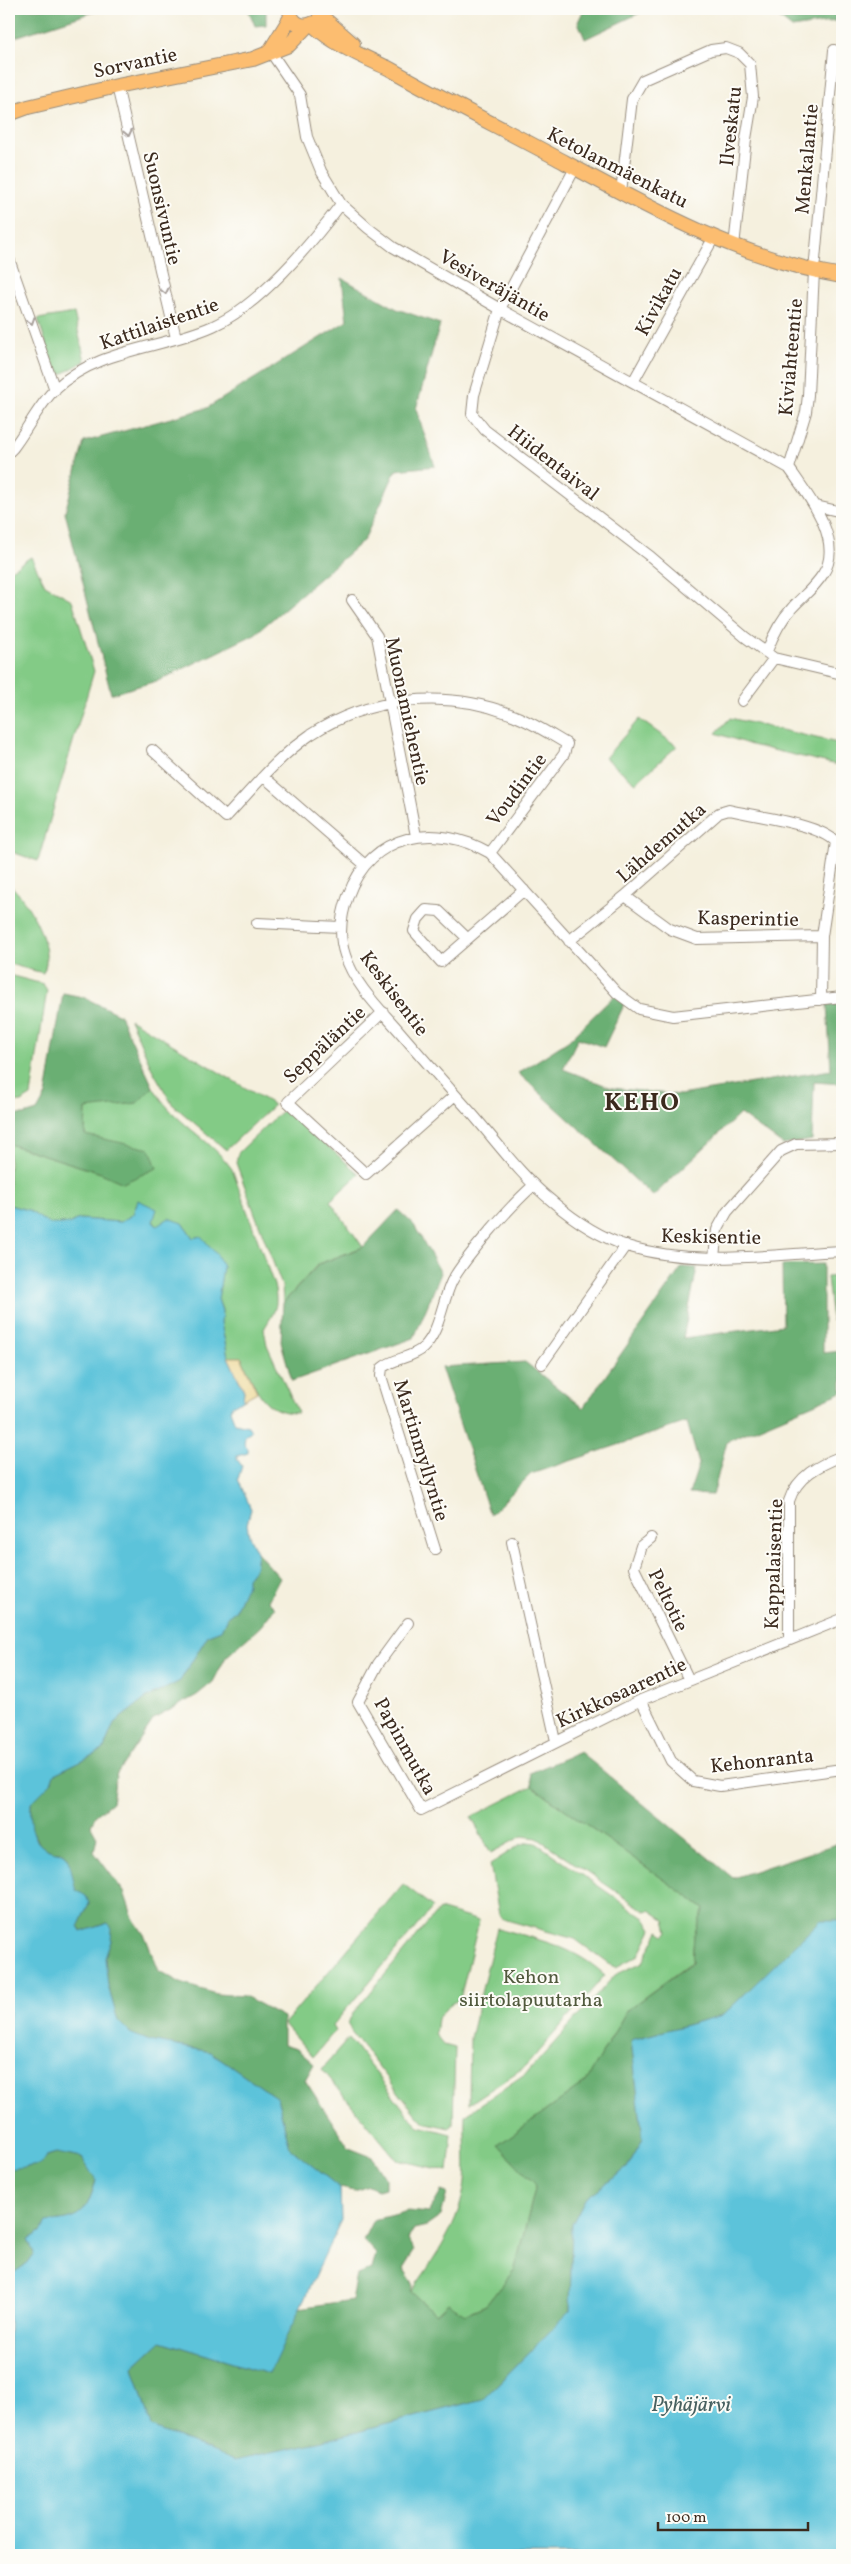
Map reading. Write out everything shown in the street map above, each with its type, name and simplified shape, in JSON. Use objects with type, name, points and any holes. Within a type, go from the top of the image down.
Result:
[{"type":"main road","name":"Ketolanmäenkatu","points":[[290,13],[297,24],[315,18],[385,66],[621,192],[714,237],[734,246],[814,271],[842,276]]},
{"type":"main road","points":[[270,50],[290,13]]},
{"type":"main road","name":"Sorvantie","points":[[9,114],[28,107],[117,86],[253,59],[270,50],[289,45],[315,18]]},
{"type":"street","name":"Ilveskatu","points":[[621,192],[632,99],[643,80],[711,50],[726,48],[739,53],[750,64],[753,97],[746,140],[734,246]]},
{"type":"street","name":"Vesiveräjäntie","points":[[270,50],[297,88],[307,137],[321,171],[341,204],[394,247],[500,309],[789,468]]},
{"type":"street","name":"Menkalantie","points":[[814,271],[834,50]]},
{"type":"street","name":"Suonsivuntie","points":[[117,86],[176,338]]},
{"type":"street","name":"Hiidentaival","points":[[575,168],[500,309],[474,395],[472,414],[485,430],[651,557],[745,637],[770,655],[842,674]]},
{"type":"street","name":"Kattilaistentie","points":[[9,452],[55,390],[81,372],[111,356],[213,327],[250,304],[268,288],[325,225],[341,204]]},
{"type":"street","name":"Kivikatu","points":[[633,382],[714,237]]},
{"type":"street","points":[[9,259],[55,390]]},
{"type":"street","name":"Kiviahteentie","points":[[789,468],[806,412],[814,271]]},
{"type":"street","points":[[742,701],[770,655],[782,621],[823,574],[829,563],[831,552],[816,506],[789,468]]},
{"type":"street","points":[[816,506],[842,512]]},
{"type":"street","name":"Muonamiehentie","points":[[352,600],[377,636],[392,702],[416,836]]},
{"type":"street","name":"Voudintie","points":[[392,702],[443,700],[476,703],[534,724],[567,744],[564,754],[490,853]]},
{"type":"street","points":[[152,750],[226,817],[285,754],[326,726],[361,711],[392,702]]},
{"type":"street","points":[[264,777],[364,864]]},
{"type":"street","name":"Lähdemutka","points":[[569,941],[625,896],[703,825],[719,813],[729,810],[816,829],[830,835],[836,842],[822,936],[821,1000]]},
{"type":"street","name":"Keskisentie","points":[[842,997],[699,1014],[660,1015],[639,1008],[626,1002],[490,853],[476,845],[447,836],[416,836],[388,847],[364,864],[351,887],[340,927],[344,953],[352,972],[383,1012],[534,1185],[570,1216],[626,1245],[652,1252],[714,1257],[842,1251]]},
{"type":"street","points":[[468,938],[440,911],[426,910],[418,918],[414,932],[441,962],[524,890]]},
{"type":"street","name":"Kasperintie","points":[[625,896],[670,929],[697,939],[822,936]]},
{"type":"street","points":[[257,923],[340,927]]},
{"type":"street","name":"Seppäläntie","points":[[383,1012],[288,1102],[366,1174],[455,1095]]},
{"type":"street","points":[[714,1257],[717,1230],[727,1212],[781,1151],[796,1144],[842,1143]]},
{"type":"street","name":"Martinmyllyntie","points":[[435,1549],[380,1376],[382,1368],[388,1362],[424,1347],[436,1325],[454,1279],[513,1207],[534,1185]]},
{"type":"street","points":[[542,1364],[626,1245]]},
{"type":"street","name":"Kappalaisentie","points":[[789,1640],[789,1501],[797,1484],[812,1471],[842,1456]]},
{"type":"street","name":"Peltotie","points":[[651,1538],[642,1546],[634,1568],[688,1680]]},
{"type":"street","points":[[512,1542],[556,1742]]},
{"type":"street","name":"Kirkkosaarentie","points":[[421,1810],[641,1700],[842,1619]]},
{"type":"street","name":"Papinmutka","points":[[408,1624],[378,1664],[358,1702],[421,1810]]},
{"type":"street","name":"Kehonranta","points":[[641,1700],[671,1761],[693,1781],[720,1786],[842,1769]]},
{"type":"green space","points":[[9,9],[103,9],[9,39]]},
{"type":"green space","points":[[248,9],[266,9],[266,25],[255,26]]},
{"type":"green space","points":[[584,9],[648,9],[585,39],[578,22]]},
{"type":"green space","points":[[768,9],[841,9],[842,20],[792,28]]},
{"type":"green space","points":[[342,278],[397,309],[440,324],[416,409],[435,466],[396,470],[364,540],[255,634],[160,680],[111,694],[65,512],[84,442],[207,408],[347,321]]},
{"type":"green space","points":[[74,313],[85,361],[57,377],[38,319]]},
{"type":"green space","points":[[31,557],[45,585],[72,600],[94,671],[38,861],[9,851],[9,571]]},
{"type":"green space","points":[[730,718],[842,744],[842,766],[751,745],[716,733]]},
{"type":"green space","points":[[639,719],[677,746],[636,783],[605,758]]},
{"type":"green space","points":[[9,884],[32,913],[43,939],[46,963],[43,973],[9,964]]},
{"type":"green space","points":[[9,975],[43,984],[47,990],[31,1096],[21,1102],[9,1103]]},
{"type":"green space","points":[[63,993],[83,997],[120,1015],[153,1087],[137,1103],[86,1109],[85,1135],[150,1149],[157,1168],[123,1183],[101,1173],[9,1144],[9,1114],[24,1115],[37,1111],[46,1095]]},
{"type":"green space","points":[[617,993],[626,1001],[604,1047],[578,1038],[563,1069],[612,1088],[680,1095],[831,1070],[827,1004],[842,1004],[842,1084],[814,1082],[812,1140],[783,1145],[740,1114],[653,1196],[518,1073],[568,1041]]},
{"type":"green space","points":[[130,1019],[274,1105],[226,1150],[172,1104],[152,1069]]},
{"type":"green space","points":[[153,1087],[171,1111],[213,1148],[232,1169],[274,1285],[275,1309],[264,1329],[267,1345],[298,1413],[285,1412],[267,1403],[261,1396],[241,1357],[228,1357],[221,1323],[222,1310],[218,1299],[223,1267],[193,1238],[183,1223],[157,1226],[138,1200],[133,1214],[121,1222],[79,1219],[69,1224],[49,1224],[28,1210],[9,1205],[9,1144],[101,1173],[124,1183],[85,1135],[86,1108],[137,1103]]},
{"type":"green space","points":[[285,1108],[359,1174],[330,1201],[363,1247],[318,1264],[283,1303],[282,1286],[236,1163],[238,1153]]},
{"type":"green space","points":[[398,1210],[414,1225],[441,1273],[414,1338],[292,1381],[281,1342],[283,1303],[319,1264],[363,1247]]},
{"type":"green space","points":[[823,1264],[823,1353],[842,1351],[842,1392],[727,1441],[713,1495],[689,1494],[699,1464],[687,1422],[531,1474],[490,1515],[441,1367],[525,1362],[583,1408],[682,1267],[697,1268],[683,1338],[783,1325],[782,1265]]},
{"type":"green space","points":[[842,1276],[842,1321],[832,1321],[827,1277]]},
{"type":"green space","points":[[257,1552],[280,1578],[268,1601],[275,1608],[260,1627],[226,1657],[213,1682],[197,1695],[154,1719],[116,1775],[112,1802],[95,1816],[91,1826],[97,1837],[94,1852],[124,1892],[133,1918],[145,1936],[159,1971],[183,1984],[217,1994],[244,1996],[283,2017],[283,2045],[297,2049],[314,2064],[305,2080],[349,2148],[372,2157],[385,2178],[385,2188],[378,2190],[368,2186],[355,2191],[340,2188],[290,2148],[277,2098],[211,2052],[150,2041],[129,2033],[118,2021],[108,1986],[105,1958],[111,1941],[107,1923],[82,1932],[78,1927],[89,1903],[76,1891],[67,1858],[62,1852],[53,1852],[41,1846],[30,1828],[31,1803],[51,1783],[54,1774],[103,1750],[114,1723],[145,1699],[180,1681],[208,1635],[221,1630],[227,1617],[235,1611],[247,1584],[247,1578],[255,1568]]},
{"type":"green space","points":[[580,1752],[733,1878],[842,1842],[842,1920],[821,1921],[723,2015],[631,2040],[643,2139],[627,2168],[585,2199],[572,2224],[570,2311],[483,2399],[319,2442],[234,2460],[151,2427],[133,2367],[161,2341],[269,2374],[298,2308],[352,2300],[357,2275],[372,2269],[376,2254],[363,2240],[373,2220],[408,2211],[428,2213],[441,2191],[447,2193],[441,2216],[427,2226],[414,2229],[408,2239],[415,2250],[403,2269],[413,2284],[411,2292],[436,2314],[448,2303],[465,2314],[486,2305],[515,2269],[536,2185],[498,2145],[586,2082],[627,2010],[692,1963],[694,1936],[704,1908],[532,1786],[530,1773]]},
{"type":"green space","name":"Kehon siirtolapuutarha","points":[[532,1786],[704,1908],[694,1936],[692,1962],[627,2010],[586,2082],[498,2145],[536,2185],[515,2269],[486,2305],[464,2314],[436,2314],[411,2292],[437,2254],[458,2211],[465,2181],[465,2115],[529,2071],[615,1975],[643,1962],[659,1931],[665,1935],[668,1931],[665,1920],[650,1910],[645,1911],[537,1838],[522,1836],[491,1853],[471,1817]]},
{"type":"green space","name":"Kehon siirtolapuutarha","points":[[528,1842],[536,1843],[646,1919],[652,1929],[639,1955],[616,1967],[575,1939],[503,1919],[499,1915],[490,1864]]},
{"type":"green space","points":[[403,1884],[433,1907],[332,2026],[335,2031],[313,2057],[284,2024]]},
{"type":"green space","points":[[439,1909],[479,1921],[460,1999],[449,2005],[437,2019],[435,2034],[444,2045],[455,2048],[453,2125],[449,2128],[427,2123],[417,2116],[351,2031],[348,2024],[351,2016]]},
{"type":"green space","name":"Kehon siirtolapuutarha","points":[[497,1928],[567,1950],[593,1965],[605,1975],[526,2066],[469,2104],[470,2038]]},
{"type":"green space","points":[[349,2038],[409,2116],[419,2126],[452,2134],[448,2171],[397,2160],[322,2069]]},
{"type":"green space","points":[[56,2153],[82,2158],[96,2180],[89,2201],[81,2214],[75,2217],[45,2223],[42,2231],[28,2240],[34,2253],[25,2265],[9,2276],[9,2169]]},
{"type":"sand","points":[[228,1357],[241,1357],[257,1392],[243,1400],[244,1390]]},
{"type":"water","name":"Pyhäjärvi","points":[[138,1200],[157,1209],[153,1222],[157,1226],[169,1218],[183,1223],[193,1238],[201,1236],[218,1256],[223,1267],[218,1299],[222,1311],[221,1323],[228,1357],[244,1391],[243,1400],[232,1406],[230,1410],[235,1423],[248,1426],[251,1431],[245,1435],[244,1445],[248,1448],[248,1453],[237,1456],[237,1459],[242,1466],[238,1479],[251,1509],[247,1524],[249,1536],[257,1552],[255,1568],[247,1578],[247,1584],[235,1611],[227,1617],[221,1630],[208,1635],[180,1681],[145,1699],[114,1723],[103,1750],[54,1774],[51,1783],[31,1803],[31,1825],[39,1844],[66,1857],[76,1890],[86,1896],[89,1903],[78,1927],[81,1932],[108,1923],[112,1928],[111,1941],[105,1958],[108,1986],[118,2021],[130,2033],[150,2041],[211,2052],[277,2098],[290,2148],[340,2188],[341,2220],[269,2374],[161,2341],[133,2367],[151,2427],[234,2460],[319,2442],[483,2399],[570,2311],[572,2224],[585,2199],[627,2168],[643,2139],[631,2040],[723,2015],[821,1920],[842,1920],[842,2555],[9,2555],[9,2294],[11,2290],[9,2276],[25,2265],[34,2253],[28,2240],[42,2231],[45,2223],[67,2220],[80,2214],[85,2209],[96,2181],[82,2158],[56,2153],[46,2156],[40,2165],[9,2169],[9,1205],[28,1210],[49,1224],[69,1224],[79,1219],[121,1222],[133,1214]]},
{"type":"district","name":"KEHO","points":[[642,1101]]}]
